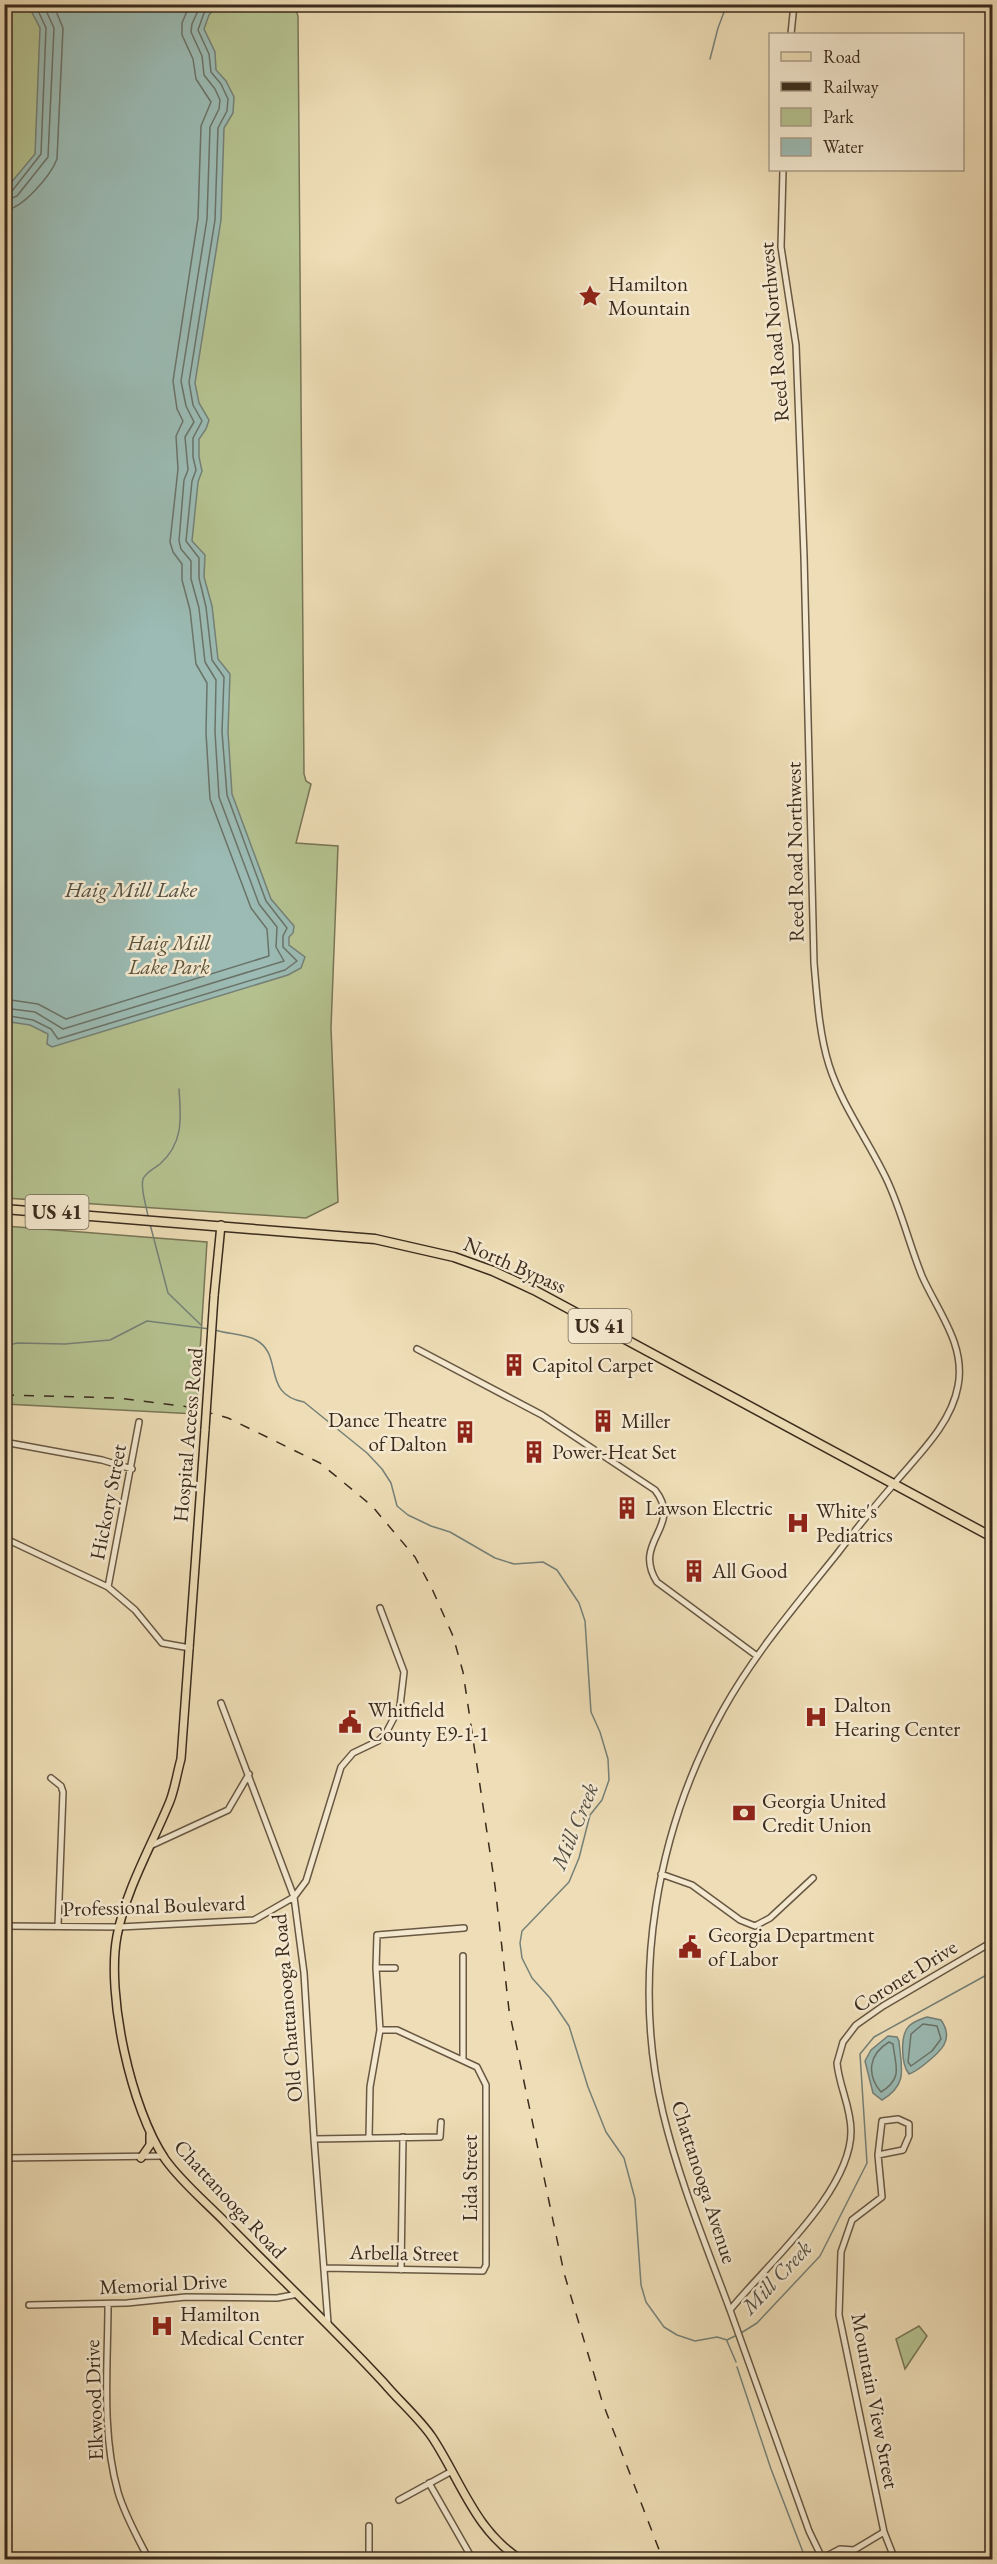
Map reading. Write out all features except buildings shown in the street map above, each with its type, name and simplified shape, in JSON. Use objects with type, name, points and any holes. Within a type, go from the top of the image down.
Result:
[{"type":"highway","name":"North Bypass","points":[[4,1209],[375,1239],[421,1248],[494,1271],[993,1537]]},
{"type":"main road","name":"Hospital Access Road","points":[[190,1648],[194,1563],[221,1225]]},
{"type":"main road","name":"Chattanooga Road","points":[[190,1648],[181,1760],[171,1799],[120,1927],[114,1978],[117,2012],[135,2092],[149,2129],[164,2157],[182,2178],[328,2323],[431,2435],[482,2523],[511,2556],[522,2559]]},
{"type":"main road","points":[[141,2158],[150,2145],[149,2129]]},
{"type":"street","points":[[791,33],[794,4]]},
{"type":"street","name":"Reed Road Northwest","points":[[783,171],[781,247],[796,345],[805,579],[814,963],[818,1004],[826,1055],[838,1089],[886,1177],[921,1272],[950,1330],[959,1359],[959,1375],[953,1404],[933,1437],[894,1484]]},
{"type":"street","points":[[417,1349],[542,1415],[655,1490],[663,1502],[664,1519],[649,1553],[653,1576],[657,1582],[757,1656]]},
{"type":"street","name":"Hickory Street","points":[[108,1587],[139,1422]]},
{"type":"street","points":[[4,1442],[102,1460],[132,1469]]},
{"type":"street","name":"Chattanooga Avenue","points":[[730,2310],[680,2172],[657,2086],[651,2028],[650,1962],[662,1874],[677,1816],[695,1768],[724,1708],[757,1656],[894,1484]]},
{"type":"street","points":[[4,1538],[108,1587],[135,1610],[162,1643],[190,1648]]},
{"type":"street","name":"Professional Boulevard","points":[[4,1926],[120,1927],[254,1920],[294,1897],[306,1881],[341,1767],[353,1754],[378,1741],[387,1733],[400,1706],[404,1672],[380,1608]]},
{"type":"street","name":"Old Chattanooga Road","points":[[221,1703],[294,1897],[304,1973],[328,2323]]},
{"type":"street","points":[[152,1845],[228,1810],[249,1774]]},
{"type":"street","points":[[51,1778],[61,1786],[63,1792],[58,1926]]},
{"type":"street","points":[[662,1874],[692,1885],[740,1920],[755,1926],[770,1918],[813,1878]]},
{"type":"street","points":[[369,2138],[370,2087],[380,2030],[376,1968],[377,1935],[464,1928]]},
{"type":"street","name":"Coronet Drive","points":[[730,2310],[825,2198],[844,2165],[851,2131],[837,2063],[839,2052],[848,2034],[883,2006],[993,1942]]},
{"type":"street","points":[[380,2030],[397,2030],[463,2060],[463,1956]]},
{"type":"street","points":[[376,1968],[395,1968]]},
{"type":"street","name":"Lida Street","points":[[463,2060],[477,2067],[486,2085],[486,2265],[483,2271]]},
{"type":"street","name":"Mountain View Street","points":[[878,2155],[903,2150],[909,2136],[909,2124],[898,2119],[882,2121],[878,2155],[882,2197],[852,2220],[842,2252],[839,2315],[884,2532],[895,2559]]},
{"type":"street","points":[[314,2139],[440,2137],[441,2122]]},
{"type":"street","points":[[401,2270],[403,2137]]},
{"type":"street","points":[[4,2158],[164,2157]]},
{"type":"street","name":"Arbella Street","points":[[324,2268],[483,2271]]},
{"type":"street","name":"Memorial Drive","points":[[29,2305],[108,2304],[160,2298],[277,2298],[298,2294]]},
{"type":"street","name":"Elkwood Drive","points":[[108,2304],[110,2455],[119,2494],[130,2523],[149,2559]]},
{"type":"street","points":[[730,2310],[809,2530],[823,2559],[840,2549],[854,2550],[884,2532]]},
{"type":"street","points":[[399,2500],[452,2471]]},
{"type":"street","points":[[429,2483],[473,2559]]},
{"type":"street","points":[[369,2526],[369,2559]]},
{"type":"green space","name":"Haig Mill Lake Park","points":[[294,4],[298,16],[304,774],[306,781],[311,784],[296,843],[338,846],[331,1028],[338,1202],[306,1218],[5,1198],[4,5]]},
{"type":"green space","points":[[5,1226],[207,1242],[196,1414],[5,1404]]},
{"type":"green space","points":[[919,2326],[927,2336],[905,2369],[896,2339]]},
{"type":"water","name":"Haig Mill Lake","points":[[28,5],[218,5],[209,15],[204,29],[215,52],[216,70],[226,81],[234,97],[233,113],[224,128],[221,220],[195,383],[199,403],[209,420],[199,439],[202,471],[198,482],[192,541],[205,555],[204,577],[212,606],[218,659],[230,674],[228,732],[232,794],[271,899],[294,926],[293,933],[289,937],[289,945],[305,957],[301,968],[288,975],[52,1047],[47,1044],[48,1034],[30,1025],[4,1021],[4,257],[7,245],[4,239],[5,190],[35,154],[40,28]]},
{"type":"water","points":[[927,2017],[941,2020],[947,2034],[946,2040],[936,2055],[909,2074],[903,2057],[904,2036],[911,2024]]},
{"type":"water","points":[[888,2036],[897,2037],[899,2041],[902,2067],[900,2081],[896,2088],[882,2100],[873,2093],[865,2061],[871,2050]]},
{"type":"waterway","points":[[710,59],[727,4]]},
{"type":"waterway","points":[[148,1217],[142,1183],[148,1172],[168,1156],[177,1138],[180,1119],[179,1089]]},
{"type":"waterway","points":[[150,1224],[168,1293],[201,1325]]},
{"type":"waterway","name":"Mill Creek","points":[[4,1346],[17,1343],[65,1344],[110,1340],[147,1321],[210,1329]]},
{"type":"waterway","name":"Mill Creek","points":[[215,1330],[252,1338],[264,1347],[282,1391],[291,1398],[304,1402],[367,1453],[391,1483],[397,1506],[408,1515],[450,1532],[495,1558],[514,1564],[543,1562],[557,1570],[579,1603],[585,1621],[591,1712],[608,1759],[609,1780],[602,1800],[590,1815],[579,1858],[569,1882],[522,1931],[520,1943],[522,1958],[532,1978],[550,1998],[569,2026],[588,2087],[606,2132],[624,2158],[635,2199],[641,2285],[646,2302],[664,2327],[677,2335],[695,2341],[717,2337],[727,2340],[737,2335]]},
{"type":"waterway","name":"Mill Creek","points":[[741,2333],[757,2323],[820,2256],[867,2163],[860,2054],[874,2037],[992,1972]]},
{"type":"waterway","points":[[727,2341],[736,2362]]},
{"type":"waterway","points":[[737,2367],[771,2469],[806,2560]]},
{"type":"railway","points":[[4,1395],[118,1398],[189,1407],[228,1418],[320,1463],[372,1506],[415,1557],[453,1636],[463,1672],[495,1886],[509,2010],[564,2273],[602,2401],[663,2560]]},
{"type":"place","name":"Hamilton Mountain","points":[[590,296]]},
{"type":"place","name":"Capitol Carpet","points":[[514,1365]]},
{"type":"place","name":"Miller","points":[[603,1421]]},
{"type":"place","name":"Dance Theatre of Dalton","points":[[465,1432]]},
{"type":"place","name":"Power-Heat Set","points":[[534,1452]]},
{"type":"place","name":"Lawson Electric","points":[[627,1508]]},
{"type":"place","name":"White's Pediatrics","points":[[798,1523]]},
{"type":"place","name":"All Good","points":[[694,1571]]},
{"type":"place","name":"Dalton Hearing Center","points":[[816,1717]]},
{"type":"place","name":"Whitfield County E9-1-1","points":[[350,1722]]},
{"type":"place","name":"Georgia United Credit Union","points":[[744,1813]]},
{"type":"place","name":"Georgia Department of Labor","points":[[690,1947]]},
{"type":"place","name":"Hamilton Medical Center","points":[[162,2326]]}]
